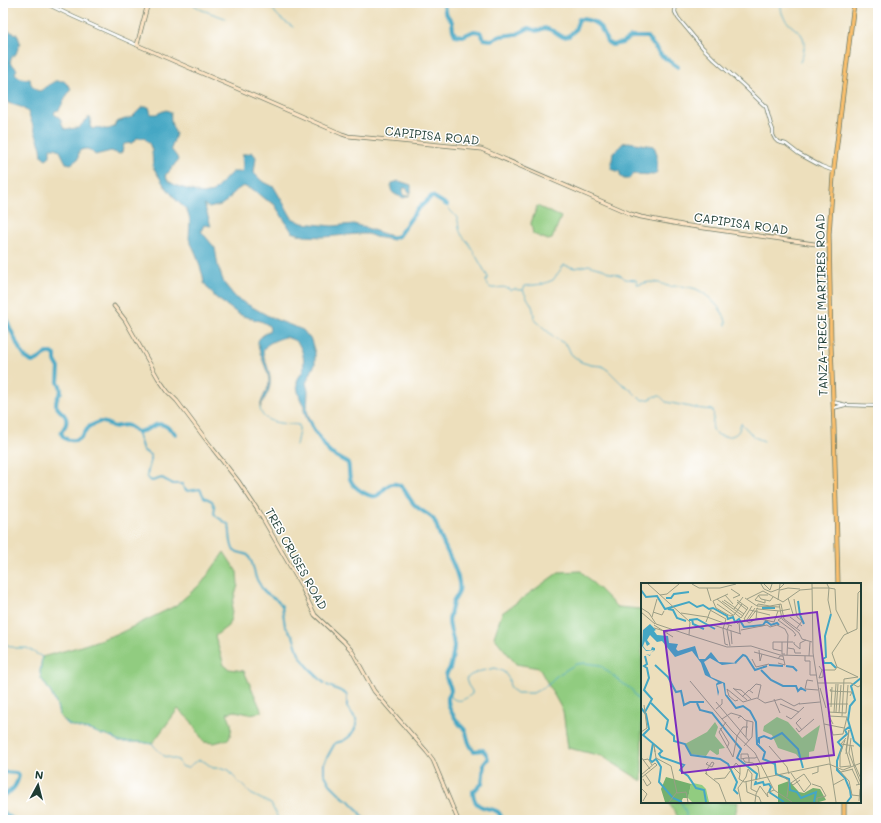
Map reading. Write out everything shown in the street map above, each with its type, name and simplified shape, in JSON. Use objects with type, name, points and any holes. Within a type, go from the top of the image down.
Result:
[{"type":"main road","points":[[138,45],[148,3]]},
{"type":"main road","name":"TANZA-TRECE MARTIRES ROAD","points":[[838,583],[830,336],[829,219],[854,3]]},
{"type":"main road","name":"CAPIPISA ROAD","points":[[138,45],[344,135],[481,149],[631,214],[683,225],[829,246]]},
{"type":"main road","name":"TRES CRUSES ROAD","points":[[114,306],[125,320],[158,378],[239,482],[260,512],[315,615],[352,651],[374,691],[432,760],[458,820]]},
{"type":"main road","points":[[844,803],[844,820]]},
{"type":"street","name":"CAPIPISA ROAD","points":[[45,3],[138,45]]},
{"type":"street","points":[[676,3],[675,12],[678,18],[703,48],[766,107],[773,130],[773,135],[778,142],[786,144],[799,154],[834,171]]},
{"type":"street","points":[[833,402],[846,405],[878,406]]},
{"type":"street","points":[[833,408],[846,405]]},
{"type":"green space","points":[[537,206],[561,217],[552,239],[548,240],[533,234],[531,223]]},
{"type":"green space","points":[[224,552],[237,572],[238,585],[228,626],[215,636],[224,665],[229,669],[244,671],[262,712],[249,714],[235,711],[227,713],[231,725],[229,739],[214,743],[204,742],[191,721],[178,709],[152,744],[141,742],[119,742],[113,737],[69,725],[59,715],[51,693],[41,678],[40,672],[42,657],[120,633],[175,606],[202,583]]},
{"type":"green space","points":[[581,571],[617,607],[641,610],[641,780],[602,756],[568,748],[563,711],[539,668],[516,664],[494,637],[502,613],[559,572]]},
{"type":"green space","points":[[669,803],[738,803],[734,820],[680,820]]},
{"type":"water","points":[[3,25],[5,25],[6,29],[17,34],[20,42],[16,54],[12,57],[10,62],[17,69],[15,73],[17,75],[21,78],[30,79],[31,84],[36,90],[40,91],[55,81],[64,81],[71,88],[59,110],[55,111],[54,114],[60,118],[65,129],[79,128],[88,118],[91,118],[90,127],[93,129],[97,127],[109,129],[114,127],[116,122],[132,117],[142,107],[149,107],[151,114],[156,114],[166,110],[171,112],[172,124],[176,134],[171,149],[178,160],[165,175],[168,181],[177,186],[203,194],[213,192],[232,172],[242,172],[243,154],[252,152],[256,157],[254,173],[262,181],[274,187],[292,218],[302,223],[332,226],[354,224],[391,236],[398,236],[393,240],[375,237],[368,234],[324,237],[304,236],[292,232],[274,204],[263,198],[255,191],[243,186],[234,192],[228,200],[221,205],[209,208],[204,204],[211,226],[204,225],[201,231],[215,248],[218,266],[224,283],[236,298],[272,318],[303,330],[311,340],[315,353],[315,364],[306,383],[308,391],[307,410],[312,427],[330,453],[309,424],[298,391],[297,381],[303,370],[304,359],[301,348],[297,342],[285,337],[273,341],[266,346],[264,355],[270,375],[270,385],[260,408],[269,381],[258,347],[258,342],[270,328],[263,322],[237,313],[215,297],[204,283],[196,254],[189,239],[190,219],[186,209],[177,201],[164,185],[153,167],[152,150],[149,143],[144,138],[137,138],[132,143],[124,144],[122,152],[119,154],[111,151],[95,155],[90,150],[84,149],[79,151],[78,159],[71,164],[66,163],[60,151],[56,148],[50,148],[50,156],[46,159],[42,156],[41,148],[28,112],[21,107],[8,103],[3,93]]},
{"type":"water","points":[[628,142],[654,146],[657,154],[657,172],[654,175],[634,174],[628,179],[624,179],[620,176],[620,172],[611,169],[613,152],[623,143]]},
{"type":"water","points":[[399,181],[411,185],[411,193],[406,188],[403,188],[404,196],[410,195],[404,198],[396,195],[392,191],[392,183]]},
{"type":"waterway","points":[[191,3],[202,10],[225,18]]},
{"type":"waterway","points":[[270,3],[274,12],[293,27]]},
{"type":"waterway","points":[[444,3],[445,12],[452,22],[455,35],[463,36],[474,31],[480,32],[484,39],[491,40],[501,36],[517,34],[529,28],[537,31],[545,28],[563,37],[569,36],[575,30],[579,19],[587,20],[599,26],[609,44],[612,45],[622,43],[631,37],[647,37],[661,55],[678,67]]},
{"type":"waterway","points":[[781,3],[781,11],[784,17],[788,23],[803,37],[804,48],[800,62]]},
{"type":"waterway","points":[[392,238],[398,236],[417,210],[432,196],[447,205]]},
{"type":"waterway","points":[[447,205],[457,218],[461,234],[468,242],[488,277],[486,280],[488,285],[493,288],[503,287],[510,290],[522,290]]},
{"type":"waterway","points":[[523,290],[525,286],[543,284],[553,280],[564,265],[575,268],[589,265],[622,276],[625,279],[636,280],[638,285],[653,282],[669,286],[684,286],[696,289],[716,304],[724,315],[726,325]]},
{"type":"waterway","points":[[523,290],[532,306],[534,319],[555,338],[567,345],[571,354],[581,362],[602,366],[643,400],[660,396],[666,402],[713,410],[713,429],[721,436],[732,436],[739,431],[741,423],[754,437],[764,441]]},
{"type":"waterway","points":[[3,312],[19,348],[25,357],[32,362],[40,359],[46,353],[52,353],[55,355],[55,361],[59,368],[58,382],[61,392],[56,404],[66,419],[66,424],[61,433],[65,439],[78,440],[90,426],[99,422],[107,423],[114,427],[127,425],[137,432],[144,431],[157,424],[161,424],[167,426],[176,434]]},
{"type":"waterway","points":[[260,408],[265,418],[275,422],[299,425],[296,445]]},
{"type":"waterway","points":[[310,421],[312,427],[330,453],[348,463],[350,479],[359,490],[368,495],[375,496],[392,484],[400,485],[415,506],[432,518],[435,522],[454,565],[459,585],[459,592],[453,602],[449,620],[454,647],[451,666],[446,673],[451,690],[448,697],[448,702],[454,716],[466,731],[468,742],[472,749],[474,751],[483,750],[487,755],[488,759],[484,764],[482,784],[473,791],[474,799],[481,807],[499,813],[501,817],[506,820]]},
{"type":"waterway","points":[[137,432],[143,450],[151,456],[151,462],[147,472],[148,479],[152,481],[162,478],[173,484],[182,484],[184,489],[188,491],[200,489],[204,497],[212,501],[216,516],[229,525],[232,548],[234,551],[248,555],[256,578],[263,590],[278,601],[282,606],[285,626],[293,636],[299,654],[311,670],[324,683]]},
{"type":"waterway","points":[[3,643],[15,648],[27,648],[42,657],[40,672],[41,678],[51,693],[59,715],[69,725],[113,737],[119,742],[141,742],[152,744],[164,756],[178,760],[181,766],[188,768],[193,763],[200,760],[213,768],[223,768],[229,770],[251,794],[271,804],[279,820]]},
{"type":"waterway","points":[[451,688],[451,697],[457,700],[464,699],[472,694],[466,679],[481,671],[495,668],[504,672],[509,679],[510,688],[517,693],[533,693],[548,685],[555,677],[576,664],[584,663],[600,665],[632,690],[641,705]]},
{"type":"waterway","points":[[327,685],[347,695],[347,707],[356,719],[357,724],[353,733],[349,737],[343,741],[335,743],[324,763],[324,773],[330,784],[344,798],[351,802],[365,820]]},
{"type":"waterway","points":[[3,772],[16,773],[19,775],[14,788],[3,795]]},
{"type":"waterway","points":[[682,803],[686,812],[686,820]]},
{"type":"waterway","points":[[3,812],[14,820]]}]
